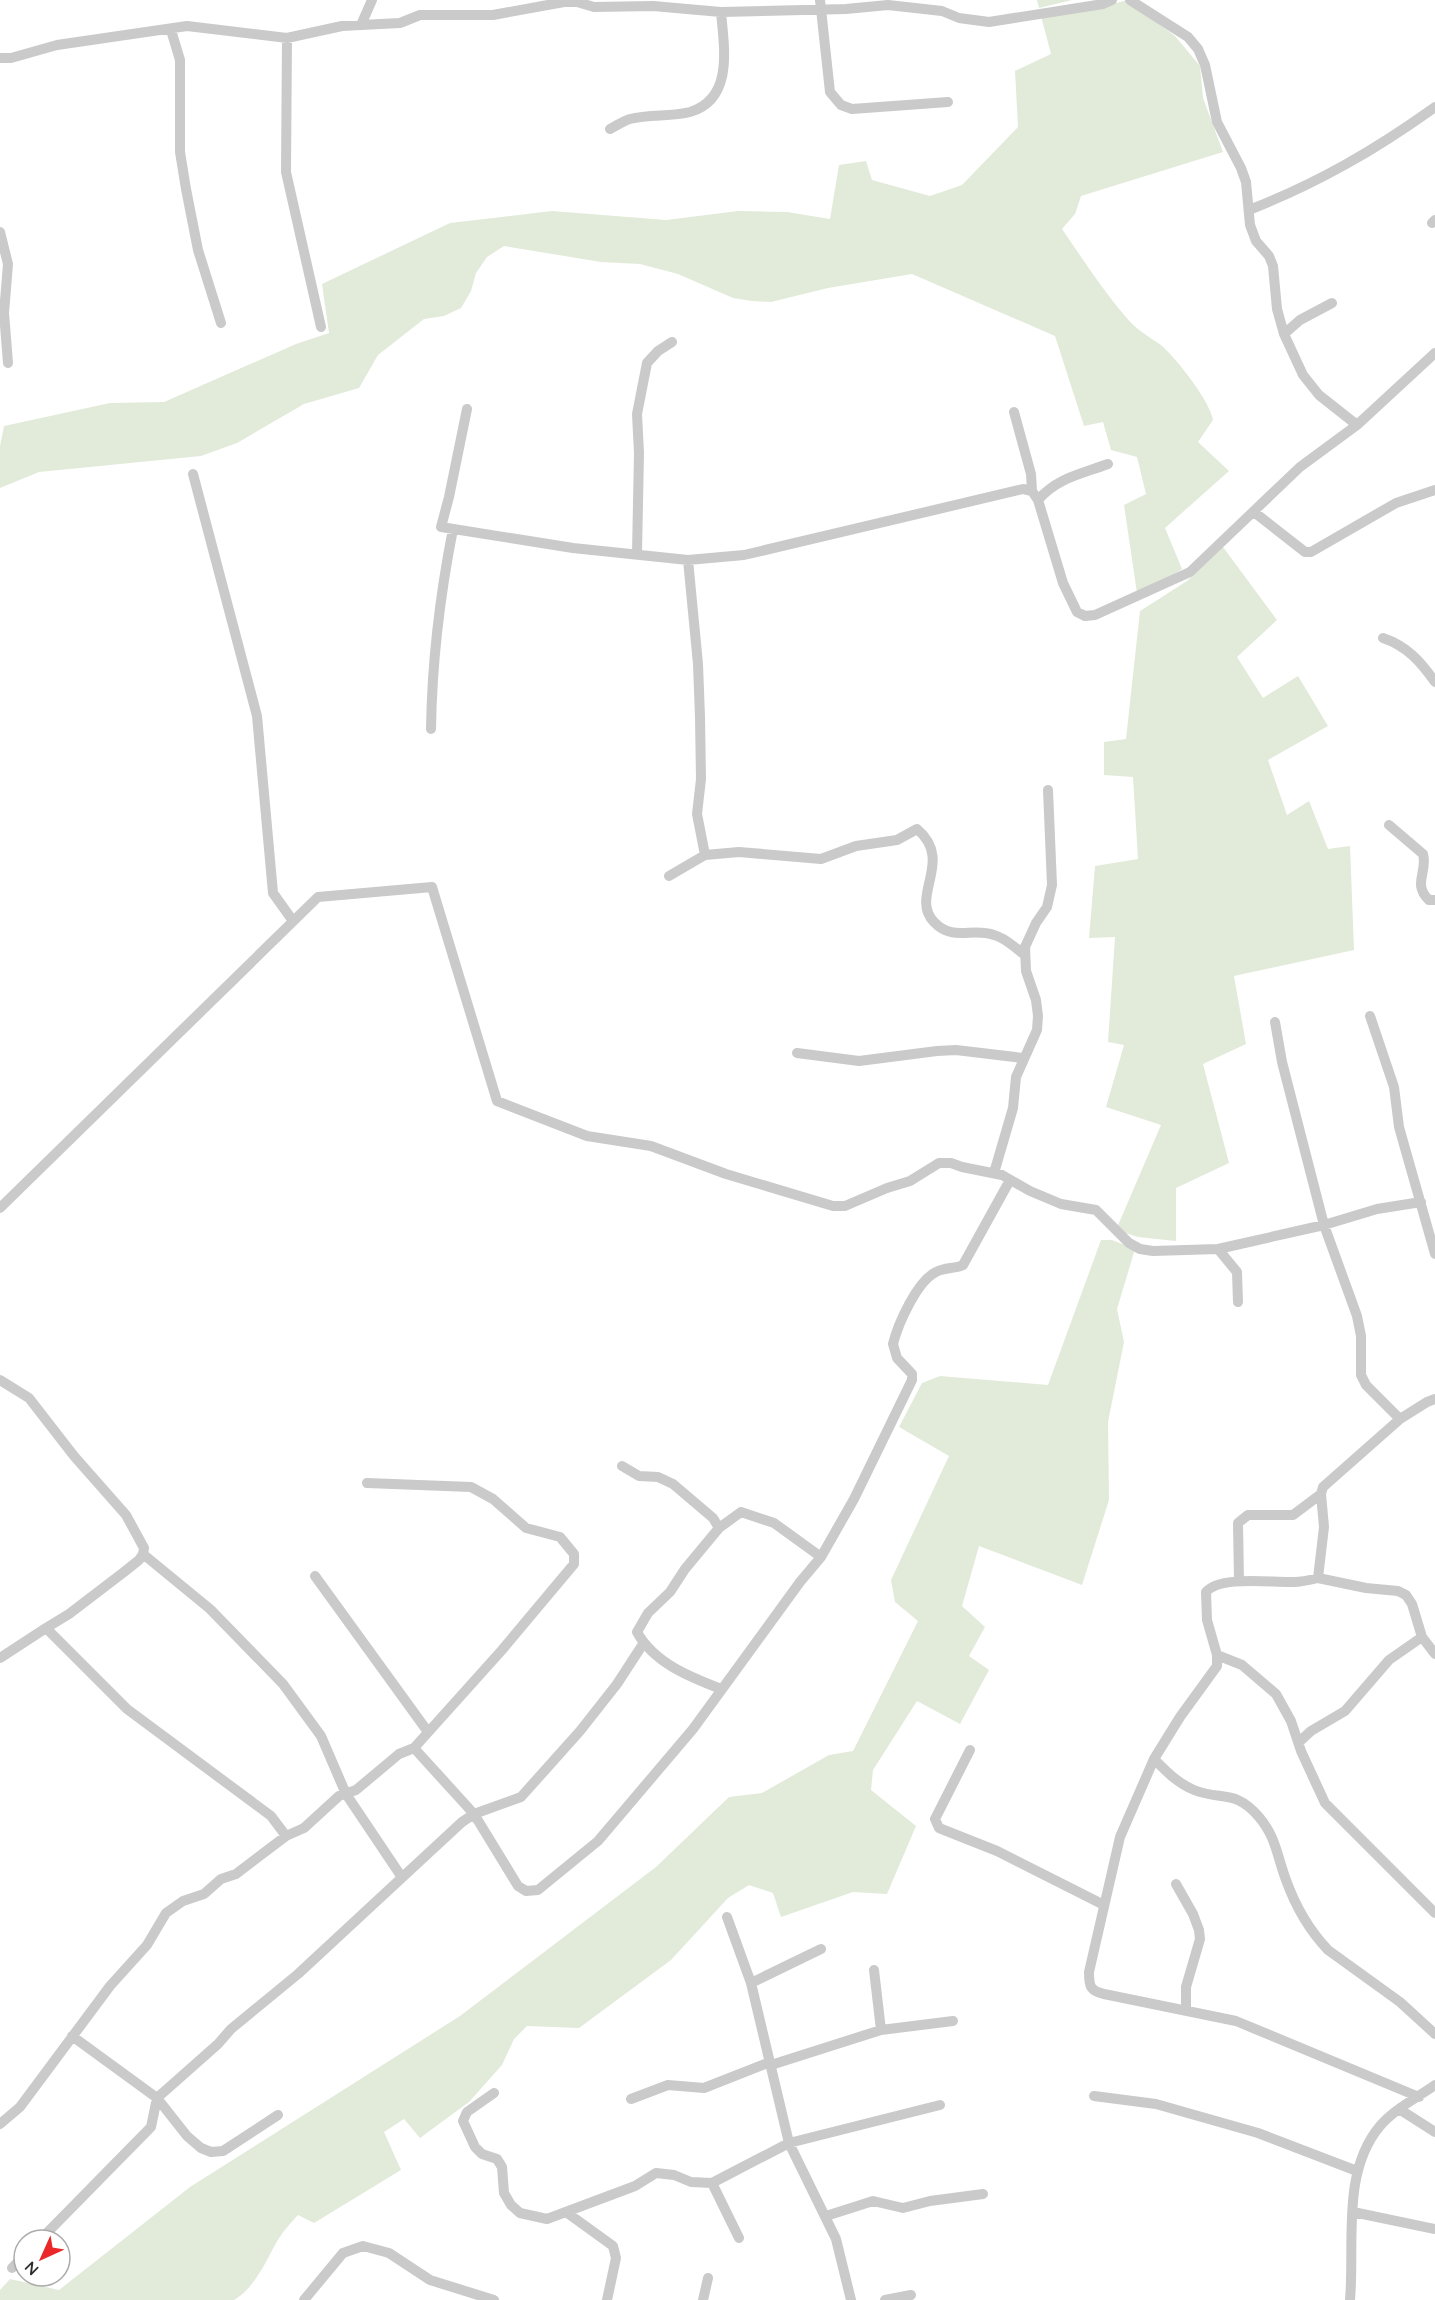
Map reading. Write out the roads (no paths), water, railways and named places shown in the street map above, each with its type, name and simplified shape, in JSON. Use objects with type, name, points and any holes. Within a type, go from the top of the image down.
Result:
[{"type":"street","points":[[361,25],[372,0]]},
{"type":"street","points":[[942,11],[946,0]]},
{"type":"street","points":[[0,58],[11,58],[57,45],[187,26],[287,38],[342,26],[400,23],[420,15],[493,15],[564,2],[577,2],[594,7],[700,5],[721,12],[821,4],[846,9],[888,5],[942,11],[959,18],[989,22],[1103,4],[1112,0]]},
{"type":"street","points":[[1130,0],[1188,37],[1198,49],[1205,65],[1217,122],[1246,182],[1250,225],[1256,241],[1269,256],[1273,266],[1277,309],[1284,334],[1303,375],[1318,395],[1357,424]]},
{"type":"street","points":[[821,4],[830,92],[841,105],[852,109],[948,102]]},
{"type":"street","points":[[610,129],[630,119],[690,112],[707,104],[720,87],[725,60],[721,12]]},
{"type":"street","points":[[171,30],[180,60],[180,153],[186,189],[198,250],[221,322]]},
{"type":"street","points":[[287,38],[286,172],[321,327]]},
{"type":"street","points":[[1249,210],[1296,191],[1347,164],[1435,107]]},
{"type":"street","points":[[0,232],[8,264],[4,313],[8,363]]},
{"type":"street","points":[[1284,334],[1300,320],[1332,303]]},
{"type":"street","points":[[637,553],[639,453],[637,414],[647,363],[658,351],[672,342]]},
{"type":"street","points":[[1014,412],[1035,496],[1063,582],[1077,612],[1084,616],[1095,615],[1190,572],[1300,466],[1357,424],[1435,353]]},
{"type":"street","points":[[467,409],[441,527],[453,530],[573,548],[688,560],[744,555],[1023,489],[1035,496]]},
{"type":"street","points":[[1035,496],[1057,482],[1108,464]]},
{"type":"street","points":[[192,474],[257,716],[273,893],[293,921]]},
{"type":"street","points":[[1254,512],[1305,552],[1311,552],[1396,503],[1435,490]]},
{"type":"street","points":[[431,729],[431,687],[436,638],[453,530]]},
{"type":"street","points":[[688,560],[698,664],[701,779],[698,814],[705,855]]},
{"type":"street","points":[[1383,638],[1410,652],[1435,682]]},
{"type":"street","points":[[993,1173],[1009,1127],[1016,1077],[1037,1030],[1036,1000],[1026,971],[1025,947],[1036,923],[1047,907],[1052,885],[1048,790]]},
{"type":"street","points":[[1389,825],[1423,854],[1420,884],[1422,894],[1429,900],[1435,900]]},
{"type":"street","points":[[669,876],[705,855],[739,852],[821,859],[856,846],[897,840],[917,829],[928,840],[933,850],[933,867],[925,904],[933,922],[946,932],[993,934],[1025,955]]},
{"type":"street","points":[[0,1208],[318,897],[432,887],[497,1101],[587,1137],[651,1146],[726,1174],[833,1206],[845,1206],[910,1181],[939,1163],[951,1163],[993,1173],[1061,1204],[1096,1210],[1120,1236],[1140,1249],[1153,1251],[1218,1249],[1324,1225],[1377,1209],[1421,1202]]},
{"type":"street","points":[[1370,1016],[1394,1087],[1399,1127],[1435,1254]]},
{"type":"street","points":[[1275,1022],[1282,1062],[1324,1225],[1357,1316],[1361,1336],[1361,1375],[1366,1385],[1400,1419]]},
{"type":"street","points":[[797,1053],[859,1061],[957,1050],[1023,1058]]},
{"type":"street","points":[[414,1748],[474,1814],[518,1886],[526,1891],[538,1890],[598,1841],[693,1729],[800,1582],[821,1557],[854,1499],[912,1380],[912,1374],[897,1358],[893,1344],[917,1289],[938,1270],[963,1265],[1010,1180]]},
{"type":"street","points":[[1218,1249],[1237,1272],[1238,1302]]},
{"type":"street","points":[[0,1380],[29,1398],[74,1456],[126,1515],[144,1548],[143,1554],[124,1572],[69,1614],[0,1658]]},
{"type":"street","points":[[1318,1578],[1324,1527],[1321,1494],[1326,1482],[1400,1419],[1435,1399]]},
{"type":"street","points":[[622,1466],[639,1476],[658,1478],[673,1484],[713,1518],[719,1528]]},
{"type":"street","points":[[0,2124],[20,2107],[110,1986],[147,1945],[165,1913],[183,1901],[204,1894],[221,1879],[236,1874],[286,1836],[304,1828],[339,1796],[356,1790],[399,1754],[414,1748],[502,1650],[574,1564],[574,1554],[560,1537],[526,1528],[493,1499],[471,1487],[367,1483]]},
{"type":"street","points":[[1239,1581],[1238,1523],[1248,1515],[1293,1515],[1321,1494]]},
{"type":"street","points":[[721,1689],[674,1669],[643,1644],[637,1632],[642,1621],[670,1592],[685,1569],[719,1528],[741,1512],[774,1523],[821,1557]]},
{"type":"street","points":[[143,1554],[210,1610],[283,1684],[321,1736],[346,1794],[401,1876]]},
{"type":"street","points":[[315,1576],[428,1732]]},
{"type":"street","points":[[1419,2097],[1236,2022],[1104,1995],[1091,1989],[1089,1972],[1120,1837],[1154,1759],[1180,1717],[1217,1666],[1217,1655],[1207,1620],[1206,1592],[1210,1587],[1239,1581],[1297,1582],[1318,1578],[1366,1588],[1398,1591],[1412,1604],[1422,1637],[1435,1654]]},
{"type":"street","points":[[46,1628],[127,1709],[271,1816],[286,1836]]},
{"type":"street","points":[[1299,1742],[1311,1731],[1345,1711],[1389,1660],[1422,1637]]},
{"type":"street","points":[[52,2228],[151,2127],[157,2098],[218,2044],[231,2029],[298,1974],[401,1876],[462,1822],[474,1814],[520,1797],[580,1731],[617,1684],[643,1644]]},
{"type":"street","points":[[1217,1655],[1242,1665],[1276,1694],[1326,1803],[1435,1913]]},
{"type":"street","points":[[969,1750],[935,1819],[939,1828],[997,1851],[1104,1905]]},
{"type":"street","points":[[1154,1759],[1182,1784],[1195,1790],[1239,1799],[1249,1807],[1260,1819],[1276,1844],[1291,1894],[1318,1940],[1328,1950],[1400,2002],[1435,2034]]},
{"type":"street","points":[[1176,1884],[1200,1930],[1200,1939],[1186,1987],[1186,2010]]},
{"type":"street","points":[[727,1917],[751,1983],[789,2143],[836,2239],[851,2300]]},
{"type":"street","points":[[751,1983],[821,1949]]},
{"type":"street","points":[[874,1970],[880,2030]]},
{"type":"street","points":[[631,2099],[668,2085],[704,2088],[771,2063],[880,2030],[953,2021]]},
{"type":"street","points":[[72,2036],[157,2098],[187,2136],[201,2148],[211,2152],[224,2151],[278,2115]]},
{"type":"street","points":[[1351,2300],[1353,2212],[1357,2171],[1361,2157],[1381,2125],[1399,2109],[1435,2085]]},
{"type":"street","points":[[494,2093],[467,2112],[463,2121],[475,2147],[482,2154],[497,2159],[501,2167],[504,2193],[511,2205],[520,2213],[547,2219],[635,2186],[656,2173],[674,2175],[691,2182],[712,2183],[789,2143],[940,2104]]},
{"type":"street","points":[[1094,2096],[1156,2104],[1258,2133],[1357,2171]]},
{"type":"street","points":[[1399,2109],[1435,2132]]},
{"type":"street","points":[[712,2183],[739,2238]]},
{"type":"street","points":[[826,2216],[873,2201],[903,2208],[930,2201],[983,2194]]},
{"type":"street","points":[[566,2212],[613,2246],[616,2258],[607,2300]]},
{"type":"street","points":[[1353,2212],[1435,2229]]},
{"type":"street","points":[[304,2300],[343,2253],[363,2246],[388,2253],[430,2280],[494,2300]]},
{"type":"street","points":[[703,2300],[708,2278]]},
{"type":"street","points":[[885,2300],[911,2295]]}]
